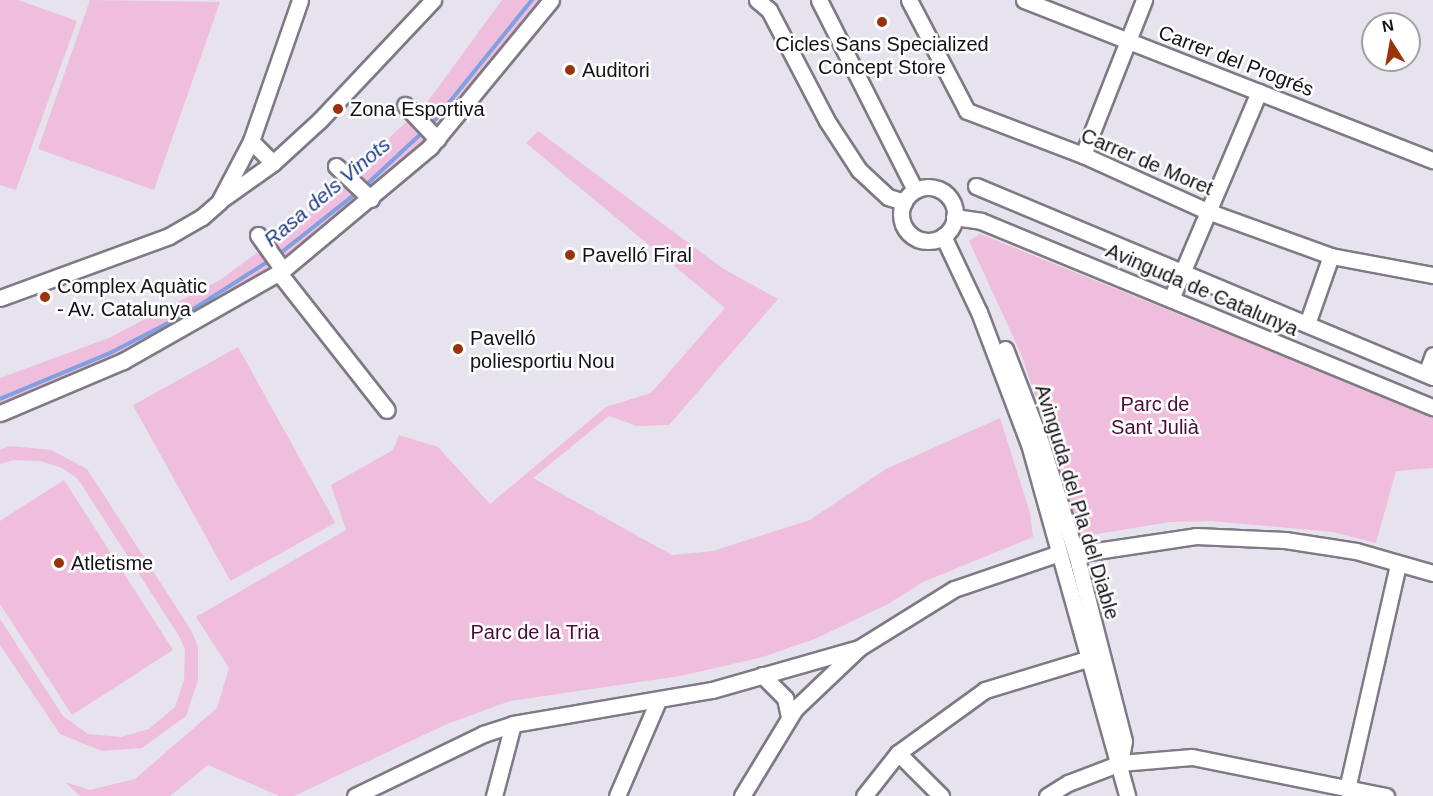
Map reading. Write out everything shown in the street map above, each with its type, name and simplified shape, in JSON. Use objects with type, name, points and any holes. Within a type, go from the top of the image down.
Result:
[{"type":"street","points":[[219,202],[251,141],[300,0]]},
{"type":"street","points":[[4,297],[169,236],[202,218],[219,202],[273,163],[320,120],[433,0]]},
{"type":"street","points":[[0,413],[123,361],[281,271],[371,199],[437,139],[551,0]]},
{"type":"street","points":[[757,0],[769,10],[827,121],[859,170],[888,197],[910,196],[931,188],[946,194],[949,227],[926,241],[910,234],[902,219],[910,196],[818,0]]},
{"type":"street","name":"Carrer de Moret","points":[[909,0],[967,111],[1083,155],[1207,211],[1331,256],[1433,275]]},
{"type":"street","name":"Carrer del Progrés","points":[[1024,0],[1433,160]]},
{"type":"street","points":[[1083,155],[1144,0]]},
{"type":"street","points":[[1171,299],[1258,92]]},
{"type":"street","points":[[405,105],[437,139]]},
{"type":"street","points":[[251,141],[273,163]]},
{"type":"street","points":[[251,141],[253,178]]},
{"type":"street","points":[[242,157],[253,178]]},
{"type":"street","points":[[336,166],[371,199]]},
{"type":"street","points":[[976,186],[1429,376],[1433,355]]},
{"type":"street","name":"Avinguda de Catalunya","points":[[949,227],[981,221],[1433,407]]},
{"type":"street","name":"Avinguda del Pla del Diable","points":[[949,227],[1029,444],[1090,658],[1111,743],[1120,763],[1127,796]]},
{"type":"street","name":"Avinguda del Pla del Diable","points":[[949,227],[987,304],[1039,437],[1076,554],[1124,741],[1120,763]]},
{"type":"street","points":[[258,235],[281,271],[387,410]]},
{"type":"street","points":[[1307,324],[1331,256]]},
{"type":"street","points":[[1076,554],[1196,536],[1285,540],[1356,551],[1433,573]]},
{"type":"street","points":[[745,795],[789,717],[859,648],[954,589],[1059,553]]},
{"type":"street","points":[[1347,789],[1398,564]]},
{"type":"street","points":[[355,796],[375,791],[483,734],[513,724],[580,709],[658,701],[859,648]]},
{"type":"street","points":[[864,796],[898,753],[985,690],[1090,658]]},
{"type":"street","points":[[762,675],[785,698],[789,717]]},
{"type":"street","points":[[617,796],[658,701]]},
{"type":"street","points":[[494,796],[513,724]]},
{"type":"street","points":[[898,753],[941,796]]},
{"type":"street","points":[[1047,796],[1068,783],[1120,763],[1192,757],[1386,796]]},
{"type":"green space","points":[[0,0],[18,0],[77,21],[16,190],[0,185]]},
{"type":"green space","points":[[90,0],[220,2],[154,190],[38,149]]},
{"type":"green space","points":[[502,0],[541,0],[443,122],[346,212],[259,276],[157,337],[0,410],[0,378],[109,338],[220,280],[292,227],[426,104]]},
{"type":"green space","name":"Parc de la Tria","points":[[538,131],[722,268],[778,299],[669,425],[637,426],[609,416],[533,478],[672,555],[713,551],[810,520],[886,469],[1000,418],[1030,513],[1033,537],[923,582],[888,604],[817,638],[763,657],[680,676],[510,701],[447,724],[294,796],[279,796],[208,765],[170,796],[80,796],[65,782],[90,790],[135,779],[217,708],[229,668],[196,617],[346,530],[331,485],[393,450],[399,435],[438,447],[490,504],[606,407],[651,393],[725,308],[526,143]]},
{"type":"green space","name":"Parc de Sant Julià","points":[[980,234],[1433,417],[1433,468],[1396,471],[1376,543],[1333,532],[1210,521],[1170,522],[1091,535],[1080,533],[1022,356],[969,241]]},
{"type":"green space","points":[[238,347],[335,523],[230,581],[133,405]]},
{"type":"green space","points":[[10,446],[51,450],[87,469],[191,630],[198,647],[198,680],[186,716],[142,748],[102,751],[60,734],[0,645],[0,619],[63,716],[88,734],[121,737],[149,729],[175,707],[184,680],[185,649],[179,636],[78,479],[62,468],[40,461],[13,460],[0,464],[0,450]]},
{"type":"green space","name":"Atletisme","points":[[64,480],[173,650],[72,715],[0,604],[0,521]]},
{"type":"waterway","name":"Rasa dels Vinots","points":[[431,125],[532,0]]},
{"type":"waterway","name":"Rasa dels Vinots","points":[[365,186],[425,130]]},
{"type":"waterway","name":"Rasa dels Vinots","points":[[278,255],[359,191]]},
{"type":"waterway","name":"Rasa dels Vinots","points":[[0,399],[110,353],[184,315],[272,259]]},
{"type":"place","name":"Cicles Sans Specialized Concept Store","points":[[882,22]]},
{"type":"place","name":"Auditori","points":[[570,70]]},
{"type":"place","name":"Zona Esportiva","points":[[338,109]]},
{"type":"place","name":"Pavelló Firal","points":[[570,255]]},
{"type":"place","name":"Complex Aquàtic - Av. Catalunya","points":[[45,297]]},
{"type":"place","name":"Pavelló poliesportiu Nou","points":[[458,349]]},
{"type":"place","name":"Atletisme","points":[[59,563]]}]
